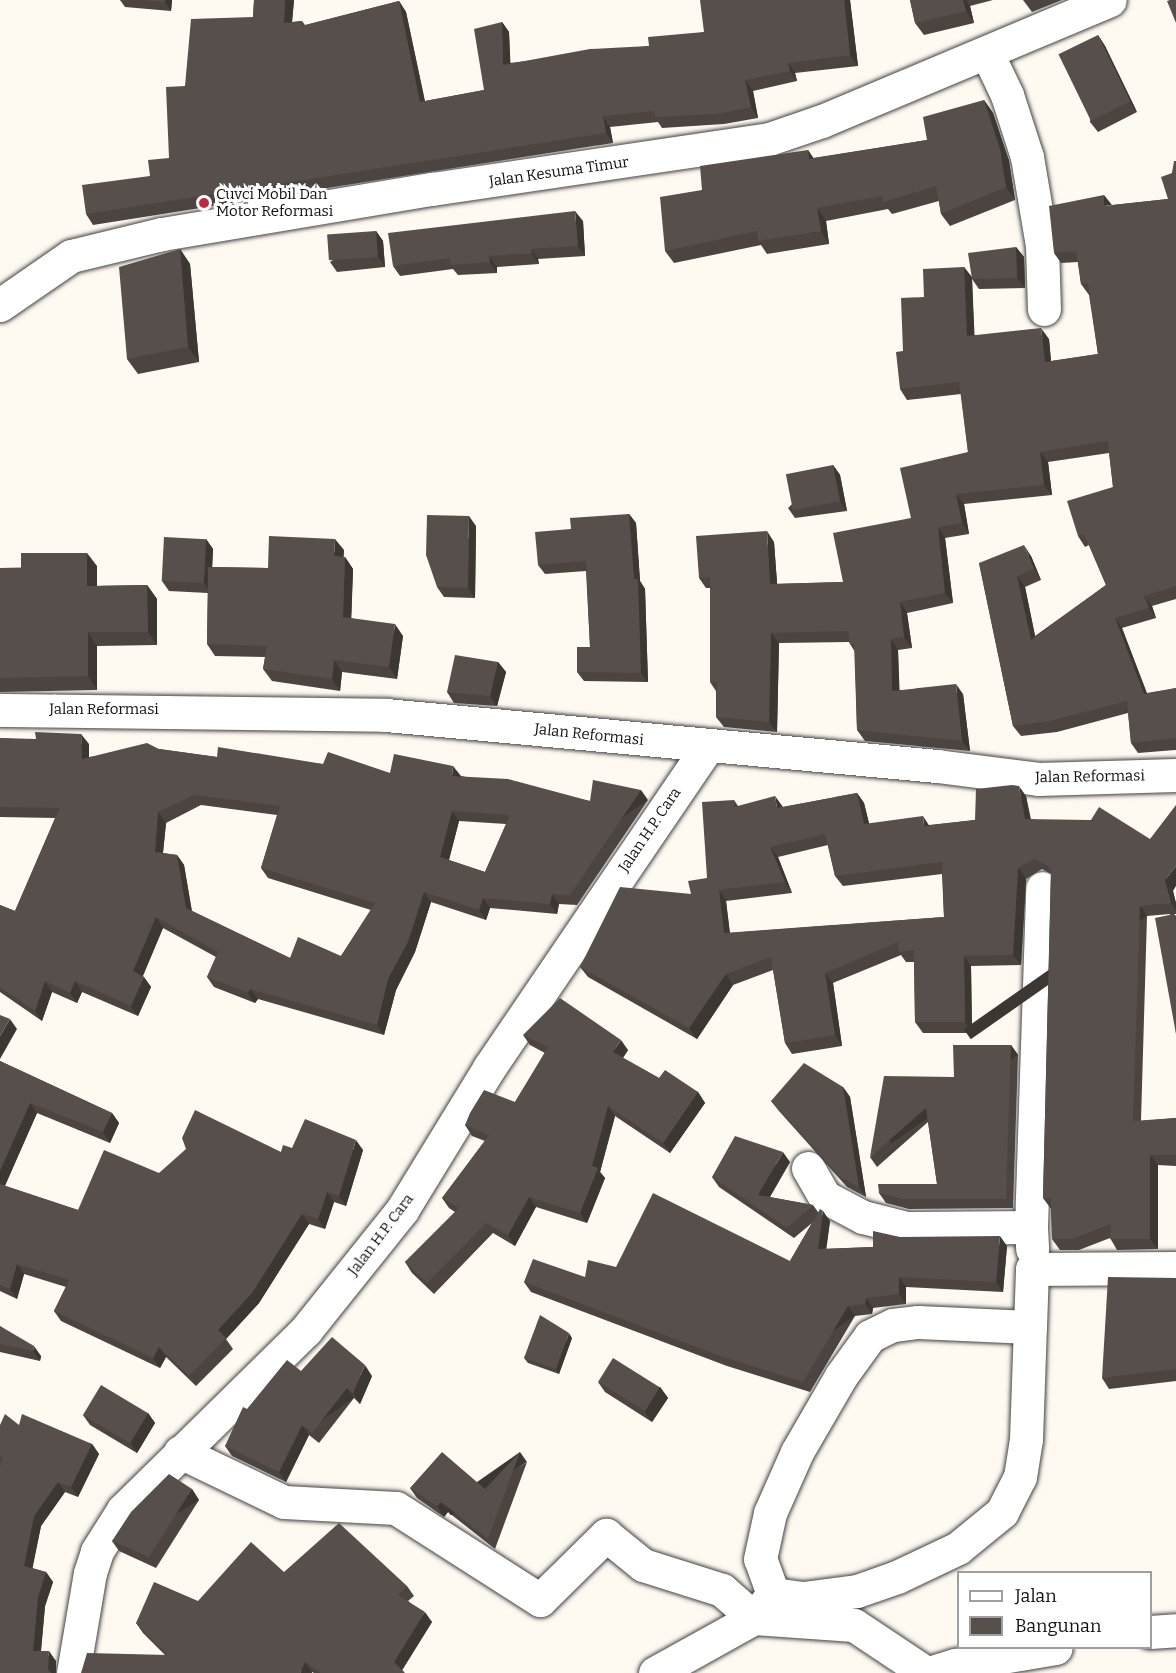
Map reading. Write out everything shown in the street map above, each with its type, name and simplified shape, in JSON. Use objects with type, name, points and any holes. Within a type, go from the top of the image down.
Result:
[{"type":"street","name":"Jalan Kesuma Timur","points":[[0,304],[71,256],[162,234],[432,189],[769,140],[987,53],[1110,0]]},
{"type":"street","points":[[987,53],[1007,95],[1027,157],[1042,246],[1044,309]]},
{"type":"street","name":"Jalan Reformasi","points":[[0,710],[387,716],[707,747],[937,766],[1038,779],[1176,775]]},
{"type":"street","name":"Jalan H.P. Cara","points":[[72,1673],[90,1573],[97,1551],[123,1510],[180,1452],[239,1399],[306,1330],[402,1210],[489,1068],[707,747]]},
{"type":"street","points":[[655,1673],[763,1606],[857,1591],[897,1577],[958,1548],[1002,1512],[1020,1478],[1026,1439],[1042,888]]},
{"type":"street","points":[[808,1168],[825,1197],[863,1217],[908,1228],[1031,1227]]},
{"type":"street","points":[[1032,1269],[1176,1268]]},
{"type":"street","points":[[763,1606],[760,1559],[770,1513],[797,1452],[841,1376],[870,1336],[893,1325],[918,1322],[1030,1327]]},
{"type":"street","points":[[180,1452],[284,1502],[396,1508],[540,1600],[606,1535],[643,1565],[722,1590],[763,1606],[854,1625],[928,1673],[955,1665],[1045,1649]]},
{"type":"street","points":[[1152,1632],[1176,1630]]},
{"type":"building","points":[[141,0],[165,0],[165,2]]},
{"type":"building","points":[[254,0],[285,0],[284,23],[302,21],[302,26],[399,1],[420,102],[484,90],[474,29],[502,22],[503,65],[590,49],[649,46],[648,37],[704,32],[700,0],[844,0],[850,55],[788,63],[790,71],[745,80],[751,107],[717,114],[655,117],[654,111],[603,116],[606,133],[86,214],[82,185],[150,176],[148,160],[169,158],[166,87],[185,86],[191,19],[253,17]]},
{"type":"building","points":[[910,0],[963,0],[966,11],[915,23]]},
{"type":"building","points":[[1176,0],[1176,23],[1167,1]]},
{"type":"building","points":[[1098,35],[1130,102],[1091,121],[1058,54]]},
{"type":"building","points":[[984,100],[1000,149],[1006,187],[941,214],[936,186],[883,202],[882,196],[817,208],[821,231],[758,241],[757,231],[665,251],[660,197],[702,190],[700,166],[808,150],[809,159],[927,140],[923,117]]},
{"type":"building","points":[[1174,161],[1176,161],[1176,586],[1144,596],[1149,608],[1115,618],[1144,694],[1176,688],[1176,738],[1131,743],[1127,701],[1050,721],[1013,726],[979,563],[1024,545],[1034,569],[1017,576],[1031,640],[1106,585],[1084,534],[1078,536],[1067,501],[1113,487],[1108,441],[1040,452],[1044,485],[956,494],[962,523],[938,527],[945,593],[900,602],[904,637],[891,639],[892,691],[956,684],[962,741],[857,730],[854,644],[850,644],[848,631],[771,633],[769,722],[716,717],[717,682],[710,682],[710,577],[699,578],[696,536],[767,531],[770,584],[843,582],[833,533],[911,518],[900,468],[968,452],[959,382],[900,389],[896,352],[903,351],[901,298],[924,297],[923,269],[964,267],[967,336],[1041,328],[1045,362],[1098,354],[1088,283],[1081,284],[1076,251],[1054,253],[1049,206],[1104,195],[1104,206],[1168,199],[1161,177],[1172,173]]},
{"type":"building","points":[[575,211],[578,246],[531,249],[532,253],[489,256],[490,262],[451,265],[450,258],[393,266],[388,233]]},
{"type":"building","points":[[376,231],[378,257],[329,260],[327,234]]},
{"type":"building","points":[[1016,247],[1017,278],[972,279],[968,253]]},
{"type":"building","points":[[180,249],[188,347],[127,359],[119,267]]},
{"type":"building","points":[[833,465],[840,501],[793,510],[786,474]]},
{"type":"building","points":[[629,514],[634,579],[638,579],[641,673],[577,672],[577,647],[590,647],[586,561],[538,565],[535,532],[571,529],[570,518]]},
{"type":"building","points":[[427,515],[469,516],[468,588],[437,587],[426,555]]},
{"type":"building","points":[[269,536],[335,539],[334,556],[345,557],[343,617],[395,624],[389,667],[334,660],[332,679],[263,669],[267,646],[207,644],[208,567],[268,568]]},
{"type":"building","points":[[164,537],[206,539],[204,583],[162,581]]},
{"type":"building","points":[[21,553],[87,553],[87,586],[147,585],[148,632],[88,632],[88,676],[0,678],[0,568],[21,568]]},
{"type":"building","points":[[455,655],[498,662],[490,696],[447,692]]},
{"type":"building","points":[[35,732],[81,734],[82,759],[147,743],[159,749],[217,757],[218,747],[323,764],[328,752],[390,773],[394,754],[453,766],[452,776],[508,779],[590,801],[593,780],[641,790],[570,895],[552,894],[550,904],[483,898],[479,910],[424,892],[408,942],[388,979],[377,1025],[250,989],[248,993],[207,977],[218,952],[156,917],[133,971],[144,977],[131,1006],[75,981],[70,993],[45,981],[35,1011],[0,987],[0,905],[15,911],[60,808],[0,807],[0,738],[36,739]],"holes":[[[194,795],[280,806],[261,868],[375,903],[341,956],[298,937],[290,958],[186,908],[177,855],[155,852],[158,812]],[[452,811],[510,815],[485,872],[440,857]]]},
{"type":"building","points":[[1019,786],[1025,819],[1091,820],[1099,807],[1150,839],[1176,805],[1176,866],[1165,880],[1171,903],[1140,906],[1133,1121],[1176,1118],[1176,1155],[1150,1155],[1150,1239],[1110,1239],[1111,1224],[1072,1239],[1052,1239],[1051,1198],[1043,1198],[1051,868],[1035,859],[1018,868],[1013,955],[964,956],[965,1022],[915,1022],[914,950],[899,952],[898,942],[825,973],[835,1035],[785,1043],[771,957],[726,974],[689,1028],[580,967],[620,887],[691,894],[688,881],[707,878],[702,802],[734,800],[734,807],[775,796],[777,808],[857,793],[864,824],[923,816],[924,826],[975,820],[976,789]],"holes":[[[825,834],[835,876],[942,862],[944,917],[724,933],[719,890],[785,882],[770,847]]]},
{"type":"building","points":[[1174,914],[1176,921],[1176,1034],[1155,918]]},
{"type":"building","points":[[560,998],[621,1040],[613,1052],[659,1078],[665,1070],[698,1092],[663,1143],[608,1106],[592,1166],[598,1168],[580,1213],[529,1197],[508,1235],[486,1223],[427,1283],[405,1262],[459,1208],[442,1198],[489,1135],[465,1125],[470,1113],[484,1090],[515,1102],[548,1047],[523,1035]]},
{"type":"building","points":[[0,1015],[10,1019],[0,1036]]},
{"type":"building","points":[[953,1045],[1011,1045],[1006,1199],[902,1199],[879,1193],[878,1184],[937,1184],[926,1108],[870,1157],[884,1076],[954,1077]]},
{"type":"building","points":[[0,1061],[112,1113],[103,1132],[30,1103],[0,1171]]},
{"type":"building","points":[[804,1063],[843,1087],[859,1187],[840,1177],[771,1101]]},
{"type":"building","points":[[195,1110],[281,1152],[283,1145],[292,1148],[305,1119],[356,1140],[339,1196],[327,1192],[318,1219],[302,1214],[252,1293],[218,1330],[226,1338],[189,1376],[159,1347],[153,1358],[54,1311],[69,1280],[17,1264],[10,1289],[0,1285],[0,1184],[78,1210],[104,1150],[159,1173],[186,1149],[182,1138]]},
{"type":"building","points":[[735,1136],[783,1152],[758,1195],[813,1205],[787,1228],[712,1177]]},
{"type":"building","points":[[653,1193],[790,1261],[820,1209],[823,1211],[818,1249],[873,1247],[873,1231],[900,1237],[1000,1236],[996,1282],[899,1277],[899,1294],[866,1298],[865,1304],[848,1306],[803,1382],[720,1356],[524,1282],[533,1259],[585,1277],[588,1260],[616,1267]]},
{"type":"building","points":[[1108,1277],[1176,1278],[1176,1369],[1102,1378]]},
{"type":"building","points":[[540,1315],[569,1333],[556,1369],[524,1358]]},
{"type":"building","points":[[0,1326],[34,1346],[33,1351],[0,1344]]},
{"type":"building","points":[[332,1337],[365,1365],[353,1393],[347,1388],[312,1433],[302,1425],[279,1472],[225,1446],[243,1407],[247,1409],[287,1360],[301,1371]]},
{"type":"building","points":[[613,1358],[660,1387],[645,1411],[598,1382]]},
{"type":"building","points":[[101,1385],[148,1413],[130,1443],[83,1415]]},
{"type":"building","points":[[5,1414],[19,1425],[22,1414],[92,1444],[71,1487],[58,1482],[34,1516],[24,1566],[46,1572],[38,1597],[33,1651],[49,1651],[48,1669],[51,1673],[0,1673],[0,1466],[3,1458],[0,1456],[0,1425]]},
{"type":"building","points":[[442,1452],[485,1489],[520,1452],[488,1539],[441,1502],[437,1506],[410,1488]]},
{"type":"building","points":[[169,1474],[192,1489],[149,1557],[112,1541],[131,1512]]},
{"type":"building","points":[[339,1523],[407,1586],[398,1595],[425,1612],[394,1662],[404,1673],[321,1673],[305,1662],[300,1673],[81,1673],[87,1653],[168,1655],[136,1623],[154,1582],[198,1601],[251,1542],[284,1572]]},
{"type":"place","name":"Cuvci Mobil Dan Motor Reformasi","points":[[204,203]]}]
